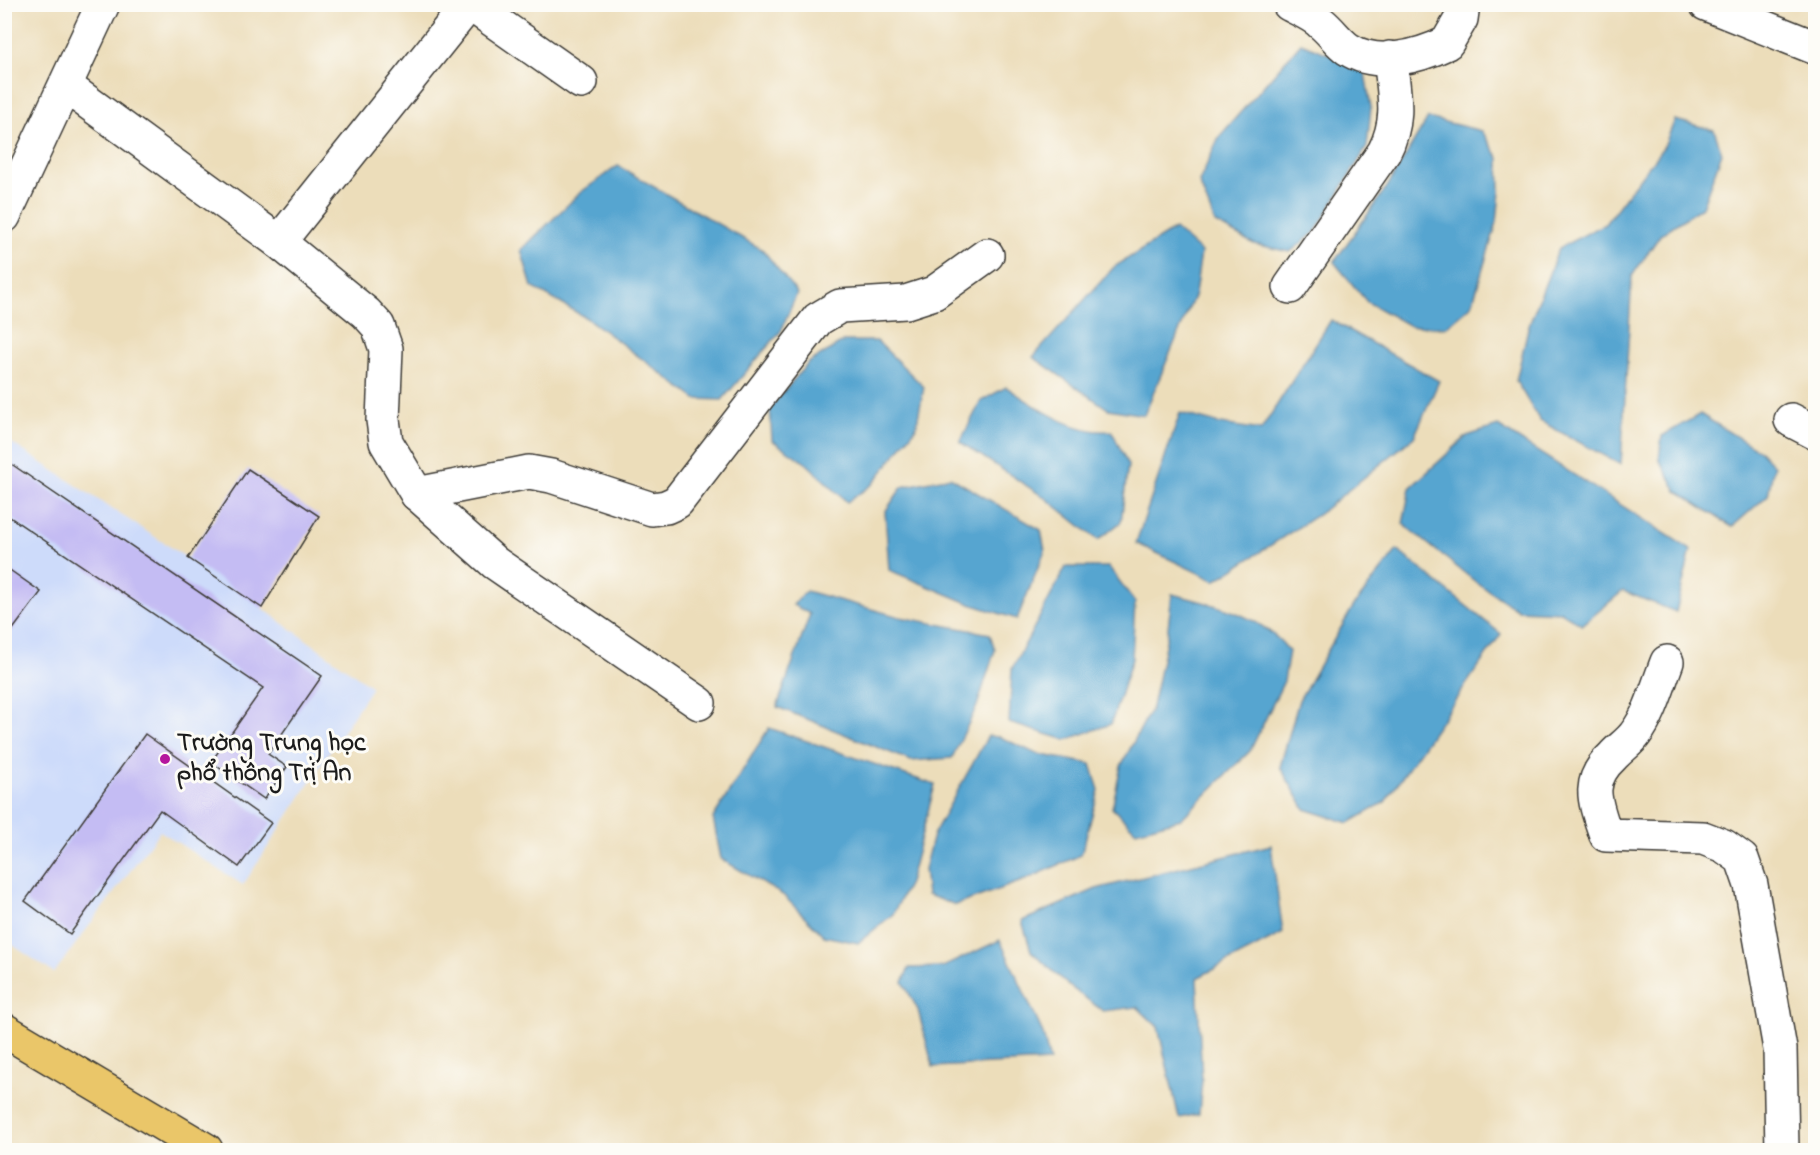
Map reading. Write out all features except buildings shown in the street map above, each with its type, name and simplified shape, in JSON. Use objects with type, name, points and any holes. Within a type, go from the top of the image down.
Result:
[{"type":"main road","points":[[5,1031],[187,1146]]},
{"type":"street","points":[[4,216],[67,87],[103,4]]},
{"type":"street","points":[[279,242],[470,4],[580,82]]},
{"type":"street","points":[[1289,4],[1320,22],[1348,49],[1362,55],[1390,58],[1404,58],[1447,43],[1461,19],[1463,4]]},
{"type":"street","points":[[1706,4],[1815,48]]},
{"type":"street","points":[[1290,287],[1384,152],[1394,134],[1396,112],[1390,58]]},
{"type":"street","points":[[67,87],[279,242],[366,313],[378,326],[386,349],[383,420],[386,442],[417,494],[495,563],[699,702]]},
{"type":"street","points":[[417,494],[529,472],[551,476],[652,509],[666,507],[677,502],[818,319],[840,306],[906,302],[934,293],[987,255]]},
{"type":"street","points":[[1667,662],[1639,729],[1596,774],[1594,792],[1597,809],[1606,835],[1703,838],[1724,846],[1742,859],[1751,885],[1780,1049],[1782,1150]]},
{"type":"shaded area","name":"Trường Trung học phổ thông Trị An","points":[[4,438],[187,558],[248,469],[319,516],[262,608],[372,687],[243,885],[160,831],[54,973],[5,940]]},
{"type":"water","points":[[1301,43],[1364,68],[1371,107],[1367,147],[1315,232],[1290,252],[1254,244],[1215,223],[1199,182],[1219,137]]},
{"type":"water","points":[[1428,118],[1482,131],[1499,158],[1500,191],[1497,222],[1472,305],[1446,327],[1410,326],[1367,302],[1334,262],[1387,187]]},
{"type":"water","points":[[1675,120],[1714,130],[1722,153],[1702,207],[1661,234],[1632,276],[1621,465],[1540,421],[1516,381],[1528,328],[1559,248],[1605,224],[1664,146]]},
{"type":"water","points":[[618,166],[763,250],[797,293],[781,331],[722,400],[696,399],[588,319],[532,287],[521,250],[581,192]]},
{"type":"water","points":[[1175,229],[1201,252],[1195,294],[1144,415],[1108,409],[1033,357],[1114,267]]},
{"type":"water","points":[[1331,320],[1439,381],[1414,437],[1319,514],[1215,581],[1136,543],[1180,413],[1221,424],[1261,430]]},
{"type":"water","points":[[844,341],[877,341],[924,387],[916,428],[873,484],[847,502],[807,464],[772,440],[770,408],[808,363]]},
{"type":"water","points":[[1006,387],[1043,411],[1070,424],[1084,429],[1112,431],[1128,465],[1121,522],[1098,540],[1044,497],[960,442],[981,401]]},
{"type":"water","points":[[1700,414],[1760,451],[1774,466],[1768,495],[1732,527],[1677,491],[1659,459],[1662,436]]},
{"type":"water","points":[[1498,426],[1691,550],[1676,612],[1623,591],[1582,625],[1561,612],[1518,610],[1477,583],[1403,524],[1410,488],[1467,436]]},
{"type":"water","points":[[950,477],[1041,530],[1045,551],[1017,619],[973,605],[889,570],[885,512],[902,487]]},
{"type":"water","points":[[1397,550],[1501,634],[1385,802],[1349,823],[1305,809],[1280,767],[1299,700],[1353,607]]},
{"type":"water","points":[[1066,567],[1109,567],[1135,602],[1132,659],[1111,724],[1066,740],[1009,723],[1012,669]]},
{"type":"water","points":[[806,591],[900,617],[990,634],[995,650],[977,706],[952,758],[911,761],[777,707],[810,614],[793,605]]},
{"type":"water","points":[[1172,594],[1221,607],[1251,620],[1278,638],[1289,651],[1284,681],[1250,751],[1181,819],[1136,831],[1112,808],[1121,766],[1152,707],[1167,636]]},
{"type":"water","points":[[769,728],[935,785],[909,883],[893,914],[858,943],[824,936],[783,895],[721,859],[713,818]]},
{"type":"water","points":[[988,736],[1000,737],[1037,754],[1091,764],[1099,790],[1081,855],[1025,880],[956,905],[927,895],[924,869],[933,835]]},
{"type":"water","points":[[1271,845],[1283,933],[1197,978],[1202,1080],[1199,1114],[1179,1118],[1158,1027],[1137,1007],[1103,1011],[1069,986],[1031,951],[1022,921],[1096,889]]},
{"type":"water","points":[[1000,940],[1042,1031],[1050,1061],[933,1067],[918,1010],[903,982],[909,968],[943,967]]},
{"type":"place","name":"Trường Trung học phổ thông Trị An","points":[[165,759]]}]
